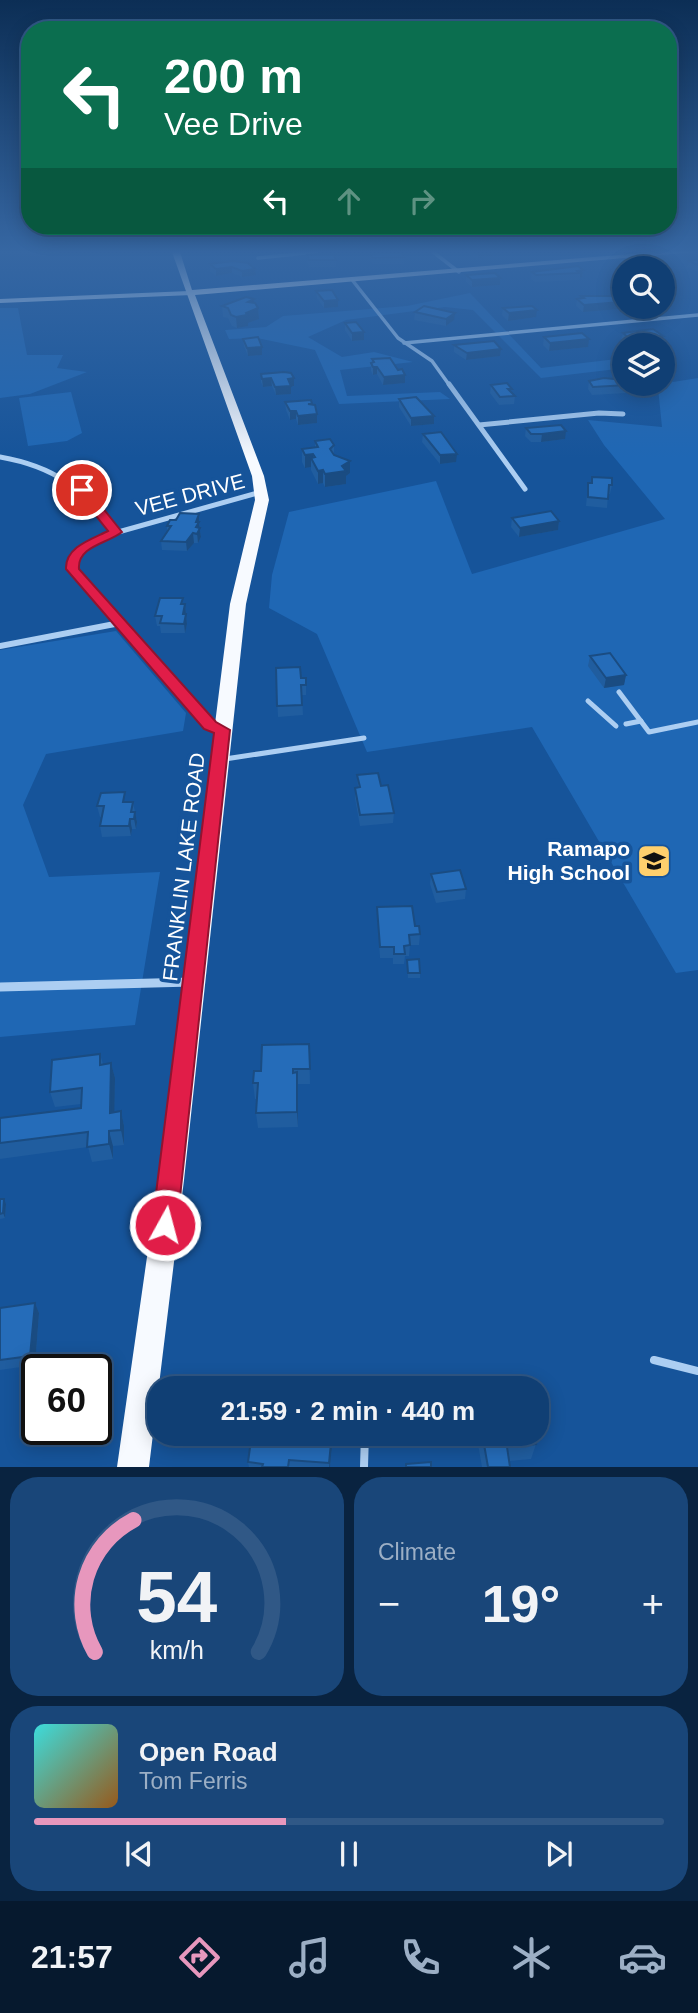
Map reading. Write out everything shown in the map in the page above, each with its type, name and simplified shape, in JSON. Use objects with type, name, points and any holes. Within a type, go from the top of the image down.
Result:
[{"type":"main road","name":"FRANKLIN LAKE ROAD","points":[[133,1467],[238,604],[260,516],[261,492],[226,386],[200,320]]},
{"type":"street","points":[[385,320],[404,343],[432,361],[526,489]]},
{"type":"street","points":[[404,343],[641,320]]},
{"type":"street","points":[[479,425],[576,415],[623,414]]},
{"type":"street","points":[[0,457],[39,466],[72,481],[116,532]]},
{"type":"street","name":"VEE DRIVE","points":[[222,730],[210,725],[77,576],[72,562],[75,555],[91,541],[261,492]]},
{"type":"street","points":[[0,646],[120,623]]},
{"type":"street","points":[[0,987],[193,982]]},
{"type":"lane","points":[[618,692],[649,732],[698,722]]},
{"type":"lane","points":[[588,701],[616,726]]},
{"type":"lane","points":[[626,724],[641,721]]},
{"type":"lane","points":[[219,760],[364,738]]},
{"type":"lane","points":[[654,1360],[698,1371]]},
{"type":"lane","points":[[364,1467],[365,1446]]},
{"type":"shaded area","points":[[0,320],[20,320],[27,355],[63,355],[57,368],[87,372],[30,394],[0,398]]},
{"type":"shaded area","points":[[276,320],[345,320],[308,337],[342,357],[374,352],[413,362],[340,370],[347,396],[440,392],[450,399],[339,404],[315,350],[257,338],[229,339],[225,330],[266,327]]},
{"type":"shaded area","points":[[483,320],[496,320],[541,368],[612,360],[612,370],[541,378]]},
{"type":"shaded area","points":[[698,378],[698,970],[676,973],[532,727],[367,752],[317,634],[269,608],[272,575],[289,512],[436,481],[472,574],[665,519],[604,445],[588,420],[662,427],[659,396],[675,396],[675,382]]},
{"type":"shaded area","points":[[71,392],[82,433],[67,441],[28,446],[19,398]]},
{"type":"shaded area","points":[[116,631],[186,713],[183,731],[46,754],[23,805],[49,877],[160,872],[135,1025],[0,1037],[0,650]]},
{"type":"building","points":[[356,322],[364,332],[352,333],[345,323]]},
{"type":"building","points":[[653,329],[659,333],[623,333]]},
{"type":"building","points":[[582,333],[589,339],[550,343],[544,337]]},
{"type":"building","points":[[258,337],[262,347],[247,348],[243,339]]},
{"type":"building","points":[[494,341],[501,349],[467,353],[454,345]]},
{"type":"building","points":[[390,358],[405,375],[384,377],[371,363],[374,362],[372,359]]},
{"type":"building","points":[[291,373],[294,378],[288,379],[291,386],[275,387],[271,378],[262,379],[261,374]]},
{"type":"building","points":[[612,379],[612,386],[593,387],[589,381]]},
{"type":"building","points":[[507,383],[512,389],[508,389],[515,396],[500,397],[491,385]]},
{"type":"building","points":[[416,397],[434,416],[411,418],[399,399]]},
{"type":"building","points":[[311,400],[312,404],[308,404],[315,405],[317,414],[298,416],[296,411],[290,411],[285,402]]},
{"type":"building","points":[[561,425],[566,431],[531,434],[526,428]]},
{"type":"building","points":[[441,432],[457,454],[440,455],[423,434]]},
{"type":"building","points":[[330,439],[334,445],[330,449],[334,455],[350,461],[342,466],[346,471],[325,474],[323,470],[318,471],[311,458],[315,457],[313,454],[305,455],[302,449],[318,447],[315,441]]},
{"type":"building","points":[[592,477],[612,478],[608,499],[588,497],[588,483],[592,483]]},
{"type":"building","points":[[551,511],[559,521],[520,528],[512,518]]},
{"type":"building","points":[[180,513],[199,514],[196,527],[200,528],[197,534],[193,533],[186,542],[161,541],[171,526],[167,526],[170,520],[176,520]]},
{"type":"building","points":[[160,598],[183,598],[181,604],[185,604],[183,614],[186,614],[184,624],[160,623],[162,616],[155,616]]},
{"type":"building","points":[[610,653],[626,675],[606,678],[590,656]]},
{"type":"building","points":[[300,667],[301,678],[306,678],[306,685],[301,685],[302,705],[277,706],[276,668]]},
{"type":"building","points":[[378,773],[381,786],[388,785],[394,813],[360,815],[355,788],[360,787],[357,775]]},
{"type":"building","points":[[125,792],[123,802],[133,802],[131,812],[135,812],[129,826],[100,826],[104,806],[97,806],[101,793]]},
{"type":"building","points":[[460,870],[466,889],[437,892],[431,874]]},
{"type":"building","points":[[412,906],[415,926],[419,926],[420,934],[409,935],[410,945],[404,946],[405,954],[394,954],[394,947],[380,947],[377,907]]},
{"type":"building","points":[[419,959],[420,973],[408,973],[407,960]]},
{"type":"building","points":[[309,1044],[310,1069],[293,1069],[293,1073],[297,1072],[297,1112],[256,1113],[258,1083],[253,1083],[254,1071],[261,1071],[262,1045]]},
{"type":"building","points":[[100,1054],[100,1065],[111,1063],[110,1113],[121,1111],[121,1130],[109,1131],[109,1144],[87,1147],[88,1132],[0,1143],[0,1118],[81,1108],[82,1088],[50,1092],[52,1060]]},
{"type":"building","points":[[0,1199],[4,1199],[3,1213],[0,1214]]},
{"type":"building","points":[[35,1303],[30,1354],[0,1360],[0,1308]]},
{"type":"building","points":[[250,1446],[331,1446],[329,1463],[289,1460],[288,1467],[262,1467],[263,1464],[248,1462]]},
{"type":"building","points":[[484,1446],[517,1446],[507,1447],[510,1467],[488,1467]]},
{"type":"building","points":[[431,1462],[431,1467],[406,1467],[406,1464]]},
{"type":"place","name":"Ramapo High School","points":[[654,861]]},
{"type":"route","points":[[82,490],[116,532],[91,541],[75,555],[72,562],[77,576],[210,725],[222,730],[165,1225]]}]
